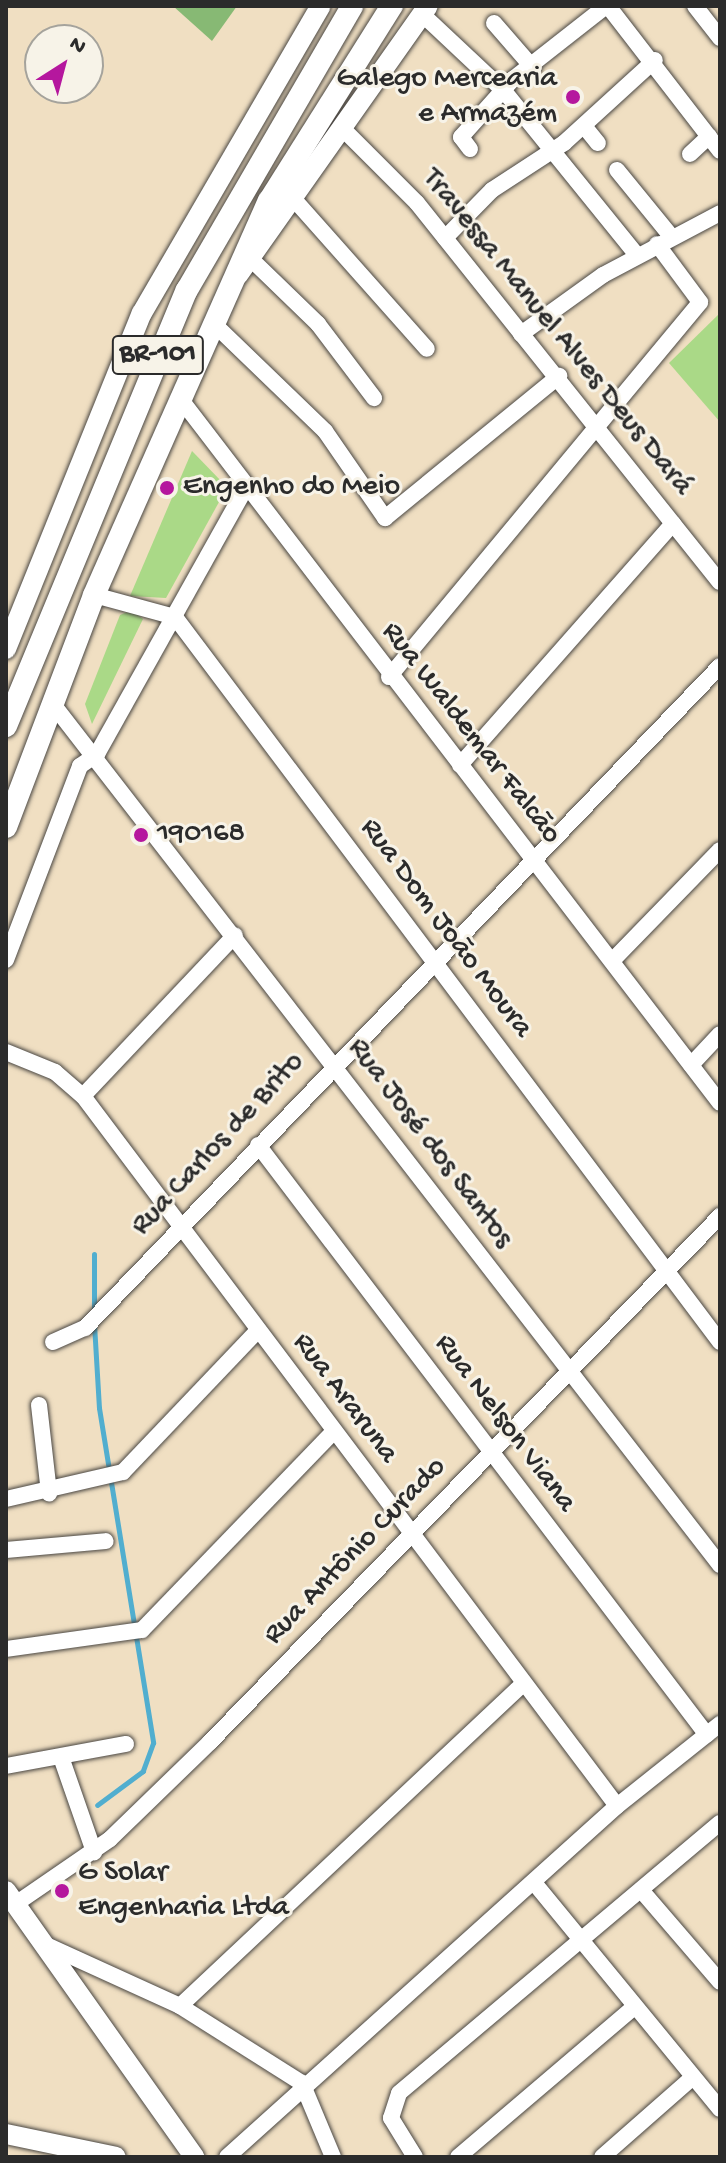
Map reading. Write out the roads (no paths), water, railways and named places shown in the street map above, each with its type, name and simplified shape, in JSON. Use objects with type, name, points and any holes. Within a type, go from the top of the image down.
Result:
[{"type":"highway","name":"BR-101","points":[[6,726],[187,290],[352,6]]},
{"type":"highway","name":"BR-101","points":[[6,827],[94,595],[232,280],[317,113],[392,6]]},
{"type":"main road","points":[[6,649],[10,624],[142,313],[321,6]]},
{"type":"main road","points":[[232,280],[253,261],[292,197],[425,10]]},
{"type":"main road","points":[[10,1898],[194,2157]]},
{"type":"main road","points":[[6,2134],[116,2157]]},
{"type":"street","points":[[470,149],[461,137],[504,91],[607,6],[655,60],[720,151]]},
{"type":"street","points":[[695,6],[720,38]]},
{"type":"street","points":[[425,10],[504,91],[637,255]]},
{"type":"street","points":[[494,23],[533,68]]},
{"type":"street","points":[[445,238],[492,190],[553,153],[655,60]]},
{"type":"street","points":[[584,126],[598,143]]},
{"type":"street","name":"Travessa Manuel Alves Deus Dará","points":[[341,127],[445,238],[521,334],[600,426],[720,582]]},
{"type":"street","points":[[690,154],[709,136]]},
{"type":"street","points":[[389,677],[600,426],[701,300],[617,170]]},
{"type":"street","points":[[292,197],[427,349]]},
{"type":"street","points":[[521,334],[637,255],[720,213]]},
{"type":"street","points":[[253,261],[318,324],[374,398]]},
{"type":"street","points":[[213,323],[325,431],[385,518],[559,376]]},
{"type":"street","name":"Rua Waldemar Falcão","points":[[179,397],[389,677],[720,1103]]},
{"type":"street","points":[[6,960],[80,766],[97,754],[245,489]]},
{"type":"street","points":[[460,765],[673,523]]},
{"type":"street","points":[[94,595],[175,617]]},
{"type":"street","name":"Rua Dom João Moura","points":[[175,617],[720,1342]]},
{"type":"street","name":"Rua Carlos de Brito","points":[[53,1342],[85,1328],[334,1063],[720,666]]},
{"type":"street","name":"Rua José dos Santos","points":[[52,703],[97,754],[334,1063],[567,1375],[720,1565]]},
{"type":"street","points":[[612,961],[720,850]]},
{"type":"street","points":[[83,1096],[235,935]]},
{"type":"street","points":[[691,1065],[720,1034]]},
{"type":"street","name":"Rua Araruna","points":[[6,1052],[47,1068],[83,1096],[179,1229],[617,1806]]},
{"type":"street","name":"Rua Nelson Viana","points":[[258,1145],[707,1735]]},
{"type":"street","name":"Rua Antônio Curado","points":[[10,1898],[94,1852],[491,1454],[720,1216]]},
{"type":"street","points":[[6,1499],[49,1493],[123,1472],[258,1330]]},
{"type":"street","points":[[39,1405],[49,1493]]},
{"type":"street","points":[[6,1649],[135,1632],[333,1432]]},
{"type":"street","points":[[6,1550],[106,1541]]},
{"type":"street","points":[[180,2006],[523,1684]]},
{"type":"street","points":[[227,2157],[302,2083],[536,1885],[617,1806],[720,1724]]},
{"type":"street","points":[[6,1766],[126,1744]]},
{"type":"street","points":[[61,1757],[94,1852]]},
{"type":"street","points":[[415,2157],[389,2108],[418,2074],[714,1828],[720,1847]]},
{"type":"street","points":[[536,1885],[579,1943],[720,2109]]},
{"type":"street","points":[[641,1890],[720,1982]]},
{"type":"street","points":[[41,1942],[180,2006],[302,2083],[333,2157]]},
{"type":"street","points":[[458,2157],[633,2008]]},
{"type":"street","points":[[602,2157],[692,2078]]},
{"type":"waterway","points":[[94,1254],[94,1314]]},
{"type":"waterway","points":[[94,1324],[99,1408],[153,1743],[143,1771],[97,1805]]},
{"type":"place","name":"Galego Mercearia e Armazém","points":[[573,97]]},
{"type":"place","name":"Engenho do Meio","points":[[167,488]]},
{"type":"place","name":"190168","points":[[141,835]]},
{"type":"place","name":"G Solar Engenharia Ltda","points":[[62,1891]]}]
